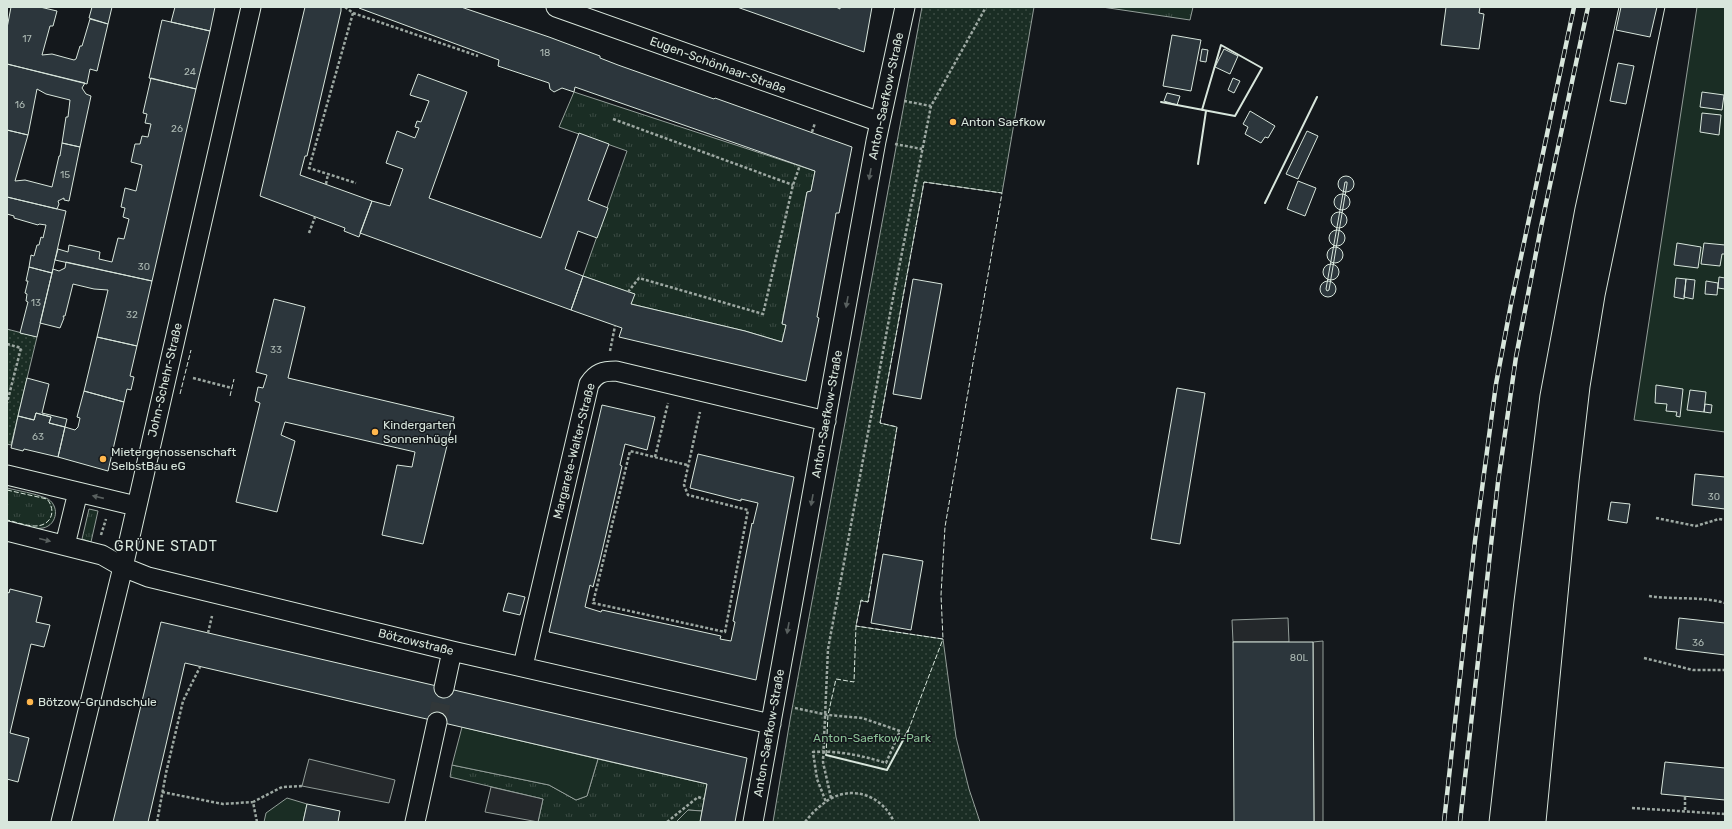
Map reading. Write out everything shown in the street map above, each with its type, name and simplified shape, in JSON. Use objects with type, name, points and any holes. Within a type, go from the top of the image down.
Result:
[{"type":"street","name":"John-Schehr-Straße","points":[[61,822],[123,567],[250,7]]},
{"type":"street","name":"Eugen-Schönhaar-Straße","points":[[556,7],[880,122]]},
{"type":"street","name":"Anton-Saefkow-Straße","points":[[753,822],[880,122],[905,7]]},
{"type":"street","name":"Margarete-Walter-Straße","points":[[523,666],[589,384],[594,376],[601,372],[616,370],[826,421]]},
{"type":"street","points":[[7,475],[136,506]]},
{"type":"street","points":[[65,545],[78,492]]},
{"type":"street","name":"Bötzowstraße","points":[[7,531],[102,555],[123,567],[148,577],[452,651],[523,666],[771,724]]},
{"type":"street","points":[[444,688],[452,651]]},
{"type":"street","points":[[415,822],[437,722]]},
{"type":"path","points":[[345,7],[354,13],[478,56]]},
{"type":"path","points":[[831,798],[823,762],[828,649],[922,149],[931,106],[986,7]]},
{"type":"path","points":[[354,13],[308,168],[356,183]]},
{"type":"path","points":[[899,100],[931,106]]},
{"type":"path","points":[[613,120],[793,185]]},
{"type":"path","points":[[812,132],[815,123]]},
{"type":"path","points":[[891,144],[922,149]]},
{"type":"path","points":[[628,292],[640,278],[763,314],[793,185],[800,165]]},
{"type":"path","points":[[326,184],[328,174]]},
{"type":"path","points":[[309,233],[315,217]]},
{"type":"path","points":[[610,352],[615,326]]},
{"type":"path","points":[[7,344],[21,348],[7,403]]},
{"type":"path","points":[[193,378],[232,388]]},
{"type":"path","points":[[655,457],[669,401]]},
{"type":"path","points":[[687,465],[630,451],[594,603],[725,632],[748,510],[688,495],[684,485],[687,465],[701,410]]},
{"type":"path","points":[[101,536],[107,514]]},
{"type":"path","points":[[1656,518],[1696,526],[1719,519],[1725,520]]},
{"type":"path","points":[[1649,596],[1684,600],[1712,600],[1725,604]]},
{"type":"path","points":[[208,633],[212,616]]},
{"type":"path","points":[[1644,658],[1694,670],[1725,670]]},
{"type":"path","points":[[157,822],[162,792],[183,701],[200,667]]},
{"type":"path","points":[[792,707],[824,715],[862,718],[900,731],[886,763],[853,755],[823,751],[813,752],[818,779],[826,802]]},
{"type":"path","points":[[162,792],[223,804],[254,802],[282,787],[302,786]]},
{"type":"path","points":[[805,822],[815,810],[831,798],[850,793],[873,798],[886,809],[894,822]]},
{"type":"path","points":[[1684,810],[1685,796]]},
{"type":"path","points":[[667,822],[698,798],[704,800]]},
{"type":"path","points":[[254,802],[257,822]]},
{"type":"path","points":[[1632,808],[1684,810],[1725,814]]},
{"type":"green space","name":"Anton-Saefkow-Park","points":[[922,7],[1034,7],[1002,193],[924,182],[880,423],[897,427],[868,602],[861,601],[856,626],[943,639],[956,737],[969,789],[980,822],[773,822],[790,720]]},
{"type":"green space","points":[[1102,7],[1193,7],[1190,20]]},
{"type":"green space","points":[[1697,7],[1725,7],[1725,432],[1634,420]]},
{"type":"green space","points":[[574,92],[815,171],[811,191],[807,192],[782,323],[786,325],[782,342],[745,331],[631,304],[634,294],[583,276],[627,151],[559,127]]},
{"type":"green space","points":[[7,329],[37,337],[11,445],[7,444]]},
{"type":"green space","points":[[7,488],[37,495],[51,501],[55,509],[52,523],[43,528],[30,528],[7,522]]},
{"type":"green space","points":[[89,509],[98,511],[91,542],[82,539]]},
{"type":"green space","points":[[462,727],[598,759],[587,796],[576,800],[549,785],[452,765]]},
{"type":"green space","points":[[598,759],[707,784],[702,811],[688,810],[676,822],[538,822],[543,799],[450,777],[452,765],[549,785],[576,800],[587,796]]},
{"type":"green space","points":[[287,798],[307,804],[303,822],[264,822],[266,813]]},
{"type":"green space","points":[[688,810],[702,811],[700,822],[676,822]]},
{"type":"shaded area","points":[[1288,618],[1289,642],[1233,642],[1232,620]]},
{"type":"shaded area","points":[[1323,641],[1323,822],[1314,822],[1313,642]]},
{"type":"shaded area","points":[[309,759],[395,780],[389,803],[302,786]]},
{"type":"shaded area","points":[[491,787],[543,799],[538,822],[485,812]]},
{"type":"building","points":[[11,7],[40,7],[57,11],[53,26],[50,26],[42,55],[52,54],[74,60],[76,59],[80,46],[82,46],[90,19],[108,24],[97,71],[90,69],[87,84],[7,64],[7,28]]},
{"type":"building","points":[[92,7],[112,7],[108,24],[89,18]]},
{"type":"building","points":[[175,7],[215,7],[210,31],[171,22]]},
{"type":"building","points":[[305,7],[341,7],[341,11],[307,156],[305,156],[300,175],[372,201],[359,237],[344,231],[345,228],[260,196]]},
{"type":"building","points":[[359,7],[461,7],[549,37],[600,56],[600,58],[618,65],[852,147],[839,213],[836,213],[817,317],[819,318],[806,381],[619,337],[622,328],[571,310],[583,276],[635,294],[631,304],[745,331],[782,342],[786,325],[782,324],[807,192],[811,191],[815,171],[575,87],[574,92],[562,88],[554,92],[550,89],[549,83],[498,66],[499,60]]},
{"type":"building","points":[[737,7],[836,7],[840,9],[840,7],[872,7],[864,52]]},
{"type":"building","points":[[1446,7],[1480,7],[1479,13],[1484,14],[1479,49],[1441,45]]},
{"type":"building","points":[[1621,7],[1657,7],[1650,37],[1616,30]]},
{"type":"building","points":[[162,20],[210,31],[196,89],[149,78]]},
{"type":"building","points":[[1172,35],[1201,40],[1191,91],[1163,86]]},
{"type":"building","points":[[1202,49],[1208,50],[1206,62],[1200,61]]},
{"type":"building","points":[[1224,49],[1238,56],[1230,74],[1215,67]]},
{"type":"building","points":[[1618,63],[1634,66],[1626,104],[1610,101]]},
{"type":"building","points":[[7,64],[85,83],[82,88],[86,94],[91,96],[80,147],[62,143],[70,100],[46,94],[37,89],[28,135],[7,130]]},
{"type":"building","points":[[418,74],[467,92],[429,198],[541,238],[579,133],[609,144],[588,200],[608,208],[597,238],[578,231],[565,269],[583,276],[571,310],[360,233],[372,201],[390,206],[403,169],[386,163],[397,131],[415,138],[419,128],[415,127],[417,121],[421,122],[429,101],[410,95]]},
{"type":"building","points":[[151,78],[196,89],[152,281],[55,260],[58,249],[68,252],[69,245],[100,252],[99,259],[112,262],[118,238],[124,239],[129,219],[123,217],[125,208],[121,207],[125,188],[136,191],[142,165],[131,162],[135,144],[140,144],[142,136],[148,137],[151,124],[145,123],[147,114],[143,113]]},
{"type":"building","points":[[1233,78],[1240,81],[1234,93],[1228,90]]},
{"type":"building","points":[[1702,92],[1724,95],[1722,110],[1700,107]]},
{"type":"building","points":[[1167,93],[1180,96],[1177,105],[1164,101]]},
{"type":"building","points":[[1250,111],[1275,126],[1268,138],[1265,137],[1261,143],[1245,134],[1248,127],[1243,124]]},
{"type":"building","points":[[1702,113],[1721,115],[1719,135],[1700,132]]},
{"type":"building","points":[[7,130],[28,135],[15,181],[25,180],[52,187],[62,143],[80,147],[69,201],[64,200],[64,198],[58,201],[59,204],[57,209],[7,197]]},
{"type":"building","points":[[1307,131],[1318,136],[1298,179],[1286,174]]},
{"type":"building","points":[[1346,176],[1353,181],[1354,184],[1349,191],[1346,192],[1339,187],[1338,184],[1343,177]]},
{"type":"building","points":[[1298,181],[1316,188],[1305,216],[1287,209]]},
{"type":"building","points":[[1345,182],[1347,182],[1347,184],[1329,290],[1327,291],[1326,289]]},
{"type":"building","points":[[1342,194],[1349,199],[1350,202],[1345,209],[1342,210],[1335,205],[1334,202],[1339,195]]},
{"type":"building","points":[[7,197],[66,211],[52,273],[29,267],[31,255],[34,256],[41,237],[43,238],[46,225],[38,225],[14,218],[14,216],[7,214]]},
{"type":"building","points":[[1339,212],[1346,217],[1347,220],[1342,227],[1339,228],[1332,223],[1331,220],[1336,213]]},
{"type":"building","points":[[1337,230],[1344,235],[1345,238],[1340,245],[1337,246],[1330,241],[1329,238],[1334,231]]},
{"type":"building","points":[[1677,243],[1701,247],[1698,268],[1674,265]]},
{"type":"building","points":[[1704,243],[1725,245],[1725,254],[1722,254],[1720,266],[1701,264]]},
{"type":"building","points":[[1335,247],[1342,252],[1343,255],[1338,262],[1335,263],[1328,258],[1327,255],[1332,248]]},
{"type":"building","points":[[66,262],[152,281],[137,346],[97,337],[108,290],[94,289],[73,284],[65,316],[63,316],[64,318],[60,328],[40,323],[53,269],[59,271],[65,268]]},
{"type":"building","points":[[1331,264],[1338,269],[1339,272],[1334,279],[1331,280],[1324,275],[1323,272],[1328,265]]},
{"type":"building","points":[[29,267],[52,273],[37,337],[20,333],[28,302],[26,301],[27,294],[25,293]]},
{"type":"building","points":[[1719,277],[1725,278],[1725,289],[1718,288]]},
{"type":"building","points":[[1676,278],[1686,279],[1684,299],[1674,297]]},
{"type":"building","points":[[913,279],[942,284],[921,399],[893,394]]},
{"type":"building","points":[[1686,279],[1695,280],[1693,299],[1684,297]]},
{"type":"building","points":[[1328,281],[1335,286],[1336,289],[1331,296],[1328,297],[1321,292],[1320,289],[1325,282]]},
{"type":"building","points":[[1706,281],[1718,283],[1717,295],[1705,294]]},
{"type":"building","points":[[274,299],[305,307],[288,378],[454,417],[423,544],[382,535],[397,465],[412,467],[415,452],[285,422],[281,435],[295,441],[277,512],[236,502],[260,403],[255,401],[258,387],[263,388],[267,375],[256,372]]},
{"type":"building","points":[[97,337],[137,346],[130,376],[134,377],[131,390],[127,389],[124,402],[84,391]]},
{"type":"building","points":[[27,378],[49,384],[42,413],[67,419],[65,427],[49,423],[51,417],[36,413],[34,420],[18,416]]},
{"type":"building","points":[[1656,385],[1683,389],[1680,417],[1676,416],[1677,412],[1666,411],[1667,404],[1655,403]]},
{"type":"building","points":[[1177,388],[1205,393],[1180,544],[1151,539]]},
{"type":"building","points":[[1690,390],[1706,392],[1704,412],[1687,410]]},
{"type":"building","points":[[84,391],[124,402],[108,471],[58,457],[65,427],[75,430],[78,427],[80,418],[77,417]]},
{"type":"building","points":[[1705,404],[1712,405],[1711,413],[1704,412]]},
{"type":"building","points":[[602,405],[655,417],[647,450],[625,444],[620,465],[622,466],[600,560],[593,587],[590,585],[585,607],[601,612],[602,610],[721,636],[720,639],[731,641],[735,622],[733,621],[752,523],[753,524],[758,503],[741,499],[741,501],[690,488],[698,454],[794,477],[756,680],[549,632]]},
{"type":"building","points":[[36,413],[51,417],[49,423],[65,427],[58,457],[24,449],[23,451],[11,448],[18,416],[34,420]]},
{"type":"building","points":[[1695,474],[1725,477],[1725,509],[1692,505]]},
{"type":"building","points":[[1611,502],[1630,504],[1627,523],[1608,520]]},
{"type":"building","points":[[883,554],[923,561],[911,630],[871,623]]},
{"type":"building","points":[[10,589],[42,597],[36,622],[50,625],[44,647],[31,644],[10,733],[29,738],[18,782],[7,779],[7,592],[9,593]]},
{"type":"building","points":[[508,593],[525,597],[520,615],[503,611]]},
{"type":"building","points":[[1679,618],[1725,623],[1725,655],[1676,649]]},
{"type":"building","points":[[161,622],[747,758],[735,822],[700,822],[707,784],[185,663],[148,822],[113,822]]},
{"type":"building","points":[[1233,642],[1313,642],[1314,822],[1234,822]]},
{"type":"building","points":[[1665,762],[1725,768],[1725,800],[1661,794]]},
{"type":"building","points":[[307,804],[340,811],[338,822],[303,822]]},
{"type":"tunnel","points":[[437,722],[444,688]]},
{"type":"tram line","points":[[1489,822],[1514,601],[1540,395],[1575,208],[1619,7]]},
{"type":"tram line","points":[[1546,822],[1579,481],[1590,387],[1605,296],[1665,7]]},
{"type":"railway","points":[[1444,822],[1475,541],[1496,384],[1511,304],[1574,7]]},
{"type":"railway","points":[[1460,822],[1498,482],[1516,357],[1541,227],[1588,7]]},
{"type":"fence","points":[[826,755],[828,715],[836,679],[854,682],[856,626],[861,600],[868,602],[897,427],[880,423],[924,182],[1002,193],[945,527],[941,595],[943,639],[856,626]]},
{"type":"fence","points":[[180,394],[191,350]]},
{"type":"fence","points":[[230,396],[234,379]]},
{"type":"fence","points":[[7,490],[47,499],[52,508],[51,517],[48,521],[41,525],[28,525],[7,520]]},
{"type":"fence","points":[[908,731],[943,639]]},
{"type":"wall","points":[[1161,102],[1235,116],[1262,68],[1221,45],[1202,110]]},
{"type":"wall","points":[[1265,203],[1317,97]]},
{"type":"wall","points":[[1198,164],[1206,111]]},
{"type":"wall","points":[[826,755],[887,770],[908,731]]},
{"type":"place","name":"Anton Saefkow","points":[[953,122]]},
{"type":"place","name":"Kindergarten Sonnenhügel","points":[[375,432]]},
{"type":"place","name":"Mietergenossenschaft SelbstBau eG","points":[[103,459]]},
{"type":"place","name":"Bötzow-Grundschule","points":[[30,702]]},
{"type":"district","name":"GRÜNE STADT","points":[[166,546]]}]
